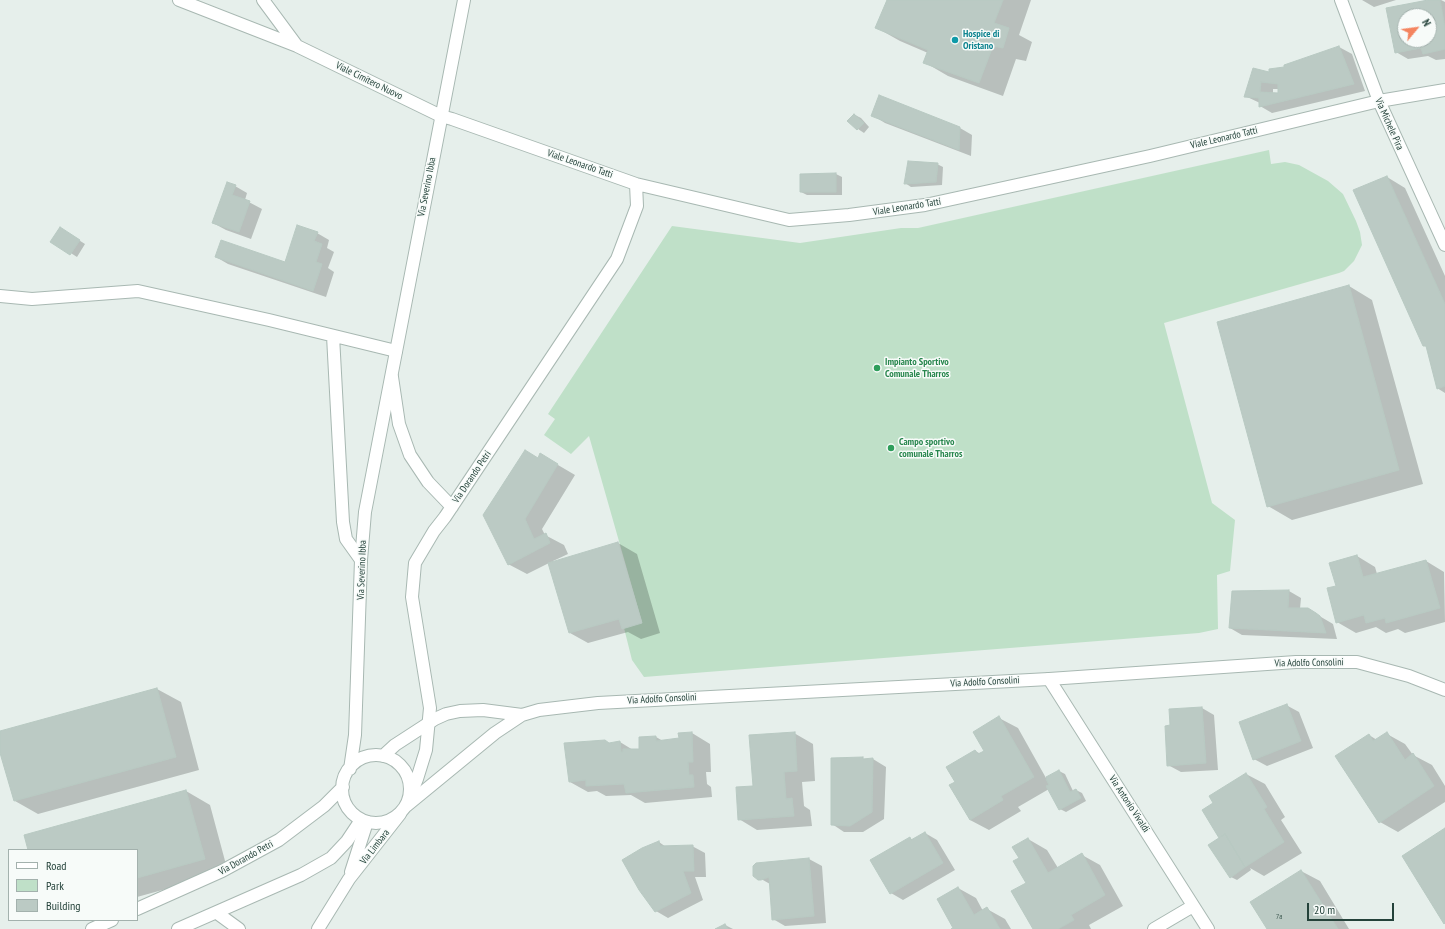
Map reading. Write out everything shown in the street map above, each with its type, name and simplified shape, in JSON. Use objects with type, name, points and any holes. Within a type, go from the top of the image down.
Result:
[{"type":"street","name":"Viale Cimitero Nuovo","points":[[179,0],[297,46],[441,116]]},
{"type":"street","name":"Viale Cimitero Nuovo","points":[[263,0],[297,46]]},
{"type":"street","name":"Via Severino Ibba","points":[[350,769],[355,735],[361,560],[365,512],[464,0]]},
{"type":"street","name":"Via Michele Pira","points":[[1341,0],[1379,101],[1445,245]]},
{"type":"street","name":"Viale Leonardo Tatti","points":[[441,116],[636,184],[789,220],[849,215],[925,205],[1150,156],[1379,101],[1445,90]]},
{"type":"street","name":"Via Dorando Petri","points":[[405,805],[417,779],[426,750],[430,708],[412,597],[415,563],[434,531],[452,507],[617,259],[637,206],[636,184]]},
{"type":"street","points":[[0,296],[32,298],[138,291],[396,351]]},
{"type":"street","points":[[333,336],[343,522],[346,539],[361,560]]},
{"type":"street","name":"Via Severino Ibba","points":[[391,374],[399,424],[410,455],[428,482],[452,507]]},
{"type":"street","name":"Via Adolfo Consolini","points":[[405,805],[492,736],[522,715],[539,710],[598,703],[1049,679],[1296,662],[1357,662],[1409,676],[1445,690]]},
{"type":"street","name":"Via Antonio Vivaldi","points":[[1049,679],[1208,929]]},
{"type":"street","name":"Via Adolfo Consolini","points":[[383,756],[395,745],[446,714],[483,710],[522,715]]},
{"type":"street","points":[[372,756],[383,756],[393,760],[401,766],[407,775],[410,786],[405,805],[391,820],[380,823],[364,821],[353,814],[347,806],[343,797],[344,777],[356,762],[372,756]]},
{"type":"street","name":"Via Dorando Petri","points":[[138,909],[222,871],[279,840],[324,806],[343,787]]},
{"type":"street","name":"Via Limbara","points":[[318,929],[349,878],[405,805]]},
{"type":"street","points":[[178,929],[217,913],[301,874],[331,858],[364,821]]},
{"type":"street","name":"Via Limbara","points":[[349,878],[364,821]]},
{"type":"street","points":[[1154,929],[1194,906]]},
{"type":"street","points":[[217,913],[240,929]]},
{"type":"street","points":[[92,929],[110,921]]},
{"type":"green space","name":"Impianto Sportivo Comunale Tharros","points":[[1269,150],[1271,164],[1285,162],[1299,165],[1328,181],[1343,194],[1356,221],[1360,232],[1362,245],[1354,261],[1344,271],[1339,273],[1164,323],[1212,503],[1235,520],[1230,571],[1217,575],[1218,629],[1199,633],[644,677],[632,660],[624,628],[642,622],[589,436],[571,454],[544,435],[555,419],[548,414],[672,226],[800,243],[901,228],[918,228]]},
{"type":"building","name":"Hospice di Oristano","points":[[887,0],[1003,0],[994,23],[1009,28],[1003,48],[993,46],[979,83],[923,63],[928,50],[875,28]]},
{"type":"building","points":[[1428,0],[1440,0],[1445,28],[1445,49],[1423,54],[1421,48],[1395,53],[1386,8]]},
{"type":"building","points":[[1339,46],[1354,84],[1259,107],[1259,98],[1244,97],[1253,68],[1269,72],[1269,69],[1284,67],[1284,65]],"holes":[[[1261,82],[1278,84],[1278,93],[1260,92]]]},
{"type":"building","points":[[879,95],[960,127],[959,150],[871,116]]},
{"type":"building","points":[[854,114],[864,123],[857,130],[847,121]]},
{"type":"building","points":[[908,161],[938,163],[936,182],[904,184]]},
{"type":"building","points":[[836,173],[836,192],[800,192],[800,174]]},
{"type":"building","points":[[1387,176],[1445,304],[1445,386],[1437,389],[1426,346],[1423,346],[1353,190]]},
{"type":"building","points":[[227,182],[236,185],[232,195],[250,201],[239,232],[212,223]]},
{"type":"building","points":[[297,225],[318,232],[314,241],[322,244],[316,262],[322,264],[313,291],[215,257],[221,240],[285,262]]},
{"type":"building","points":[[60,227],[80,240],[70,255],[50,242]]},
{"type":"building","points":[[1349,285],[1399,470],[1267,507],[1217,322]]},
{"type":"building","points":[[525,450],[538,458],[540,453],[558,464],[525,519],[534,539],[546,533],[550,543],[508,565],[483,515]]},
{"type":"building","points":[[618,542],[642,623],[622,629],[619,619],[569,633],[548,563]]},
{"type":"building","points":[[1357,555],[1363,577],[1426,560],[1440,608],[1386,623],[1385,618],[1366,623],[1364,615],[1336,623],[1327,588],[1336,586],[1329,563]]},
{"type":"building","points":[[1289,590],[1288,608],[1308,608],[1316,613],[1320,616],[1326,633],[1229,628],[1232,591]]},
{"type":"building","points":[[157,688],[176,757],[14,801],[0,753],[0,731]]},
{"type":"building","points":[[1287,704],[1301,741],[1253,760],[1239,722]]},
{"type":"building","points":[[1202,707],[1206,763],[1167,766],[1165,726],[1170,725],[1169,709]]},
{"type":"building","points":[[999,716],[1034,777],[1001,796],[1003,800],[970,820],[949,785],[955,782],[946,767],[975,750],[978,754],[984,751],[973,732]]},
{"type":"building","points":[[692,732],[693,762],[688,762],[689,775],[693,775],[694,787],[626,793],[624,784],[586,786],[586,780],[569,782],[564,743],[605,740],[609,743],[620,741],[621,752],[623,752],[623,749],[639,749],[639,737],[656,736],[656,741],[679,738],[678,733]]},
{"type":"building","points":[[795,732],[797,771],[784,772],[786,799],[792,798],[794,816],[738,820],[736,787],[753,786],[749,735]]},
{"type":"building","points":[[1387,732],[1405,760],[1413,753],[1434,786],[1379,823],[1335,756],[1369,734],[1373,741]]},
{"type":"building","points":[[863,757],[863,759],[873,758],[872,812],[850,826],[831,825],[831,758]]},
{"type":"building","points":[[1059,770],[1070,792],[1076,789],[1081,798],[1059,810],[1046,786],[1049,785],[1046,777]]},
{"type":"building","points":[[1246,773],[1267,807],[1264,809],[1284,842],[1245,867],[1225,834],[1219,838],[1202,810],[1213,803],[1209,796]]},
{"type":"building","points":[[186,790],[205,859],[138,878],[138,849],[28,849],[24,835]]},
{"type":"building","points":[[1445,828],[1445,923],[1444,924],[1402,856]]},
{"type":"building","points":[[925,832],[943,863],[890,894],[870,860],[910,837],[911,840]]},
{"type":"building","points":[[1225,834],[1245,867],[1230,878],[1208,845]]},
{"type":"building","points":[[1028,838],[1048,873],[1082,853],[1105,895],[1071,915],[1074,920],[1058,929],[1033,929],[1011,891],[1026,883],[1013,861],[1019,858],[1012,847]]},
{"type":"building","points":[[659,841],[660,846],[693,845],[694,871],[683,871],[691,893],[655,912],[639,890],[622,860],[642,848]]},
{"type":"building","points":[[809,858],[814,916],[772,920],[769,877],[758,880],[753,876],[753,866],[756,863]]},
{"type":"building","points":[[1301,870],[1338,929],[1267,929],[1250,902]]},
{"type":"building","points":[[958,887],[974,915],[987,907],[1000,929],[951,929],[953,928],[937,899]]},
{"type":"building","points":[[725,924],[728,929],[715,929]]},
{"type":"place","name":"Hospice di Oristano","points":[[955,40]]},
{"type":"place","name":"Impianto Sportivo Comunale Tharros","points":[[877,368]]},
{"type":"place","name":"Campo sportivo comunale Tharros","points":[[891,448]]}]
